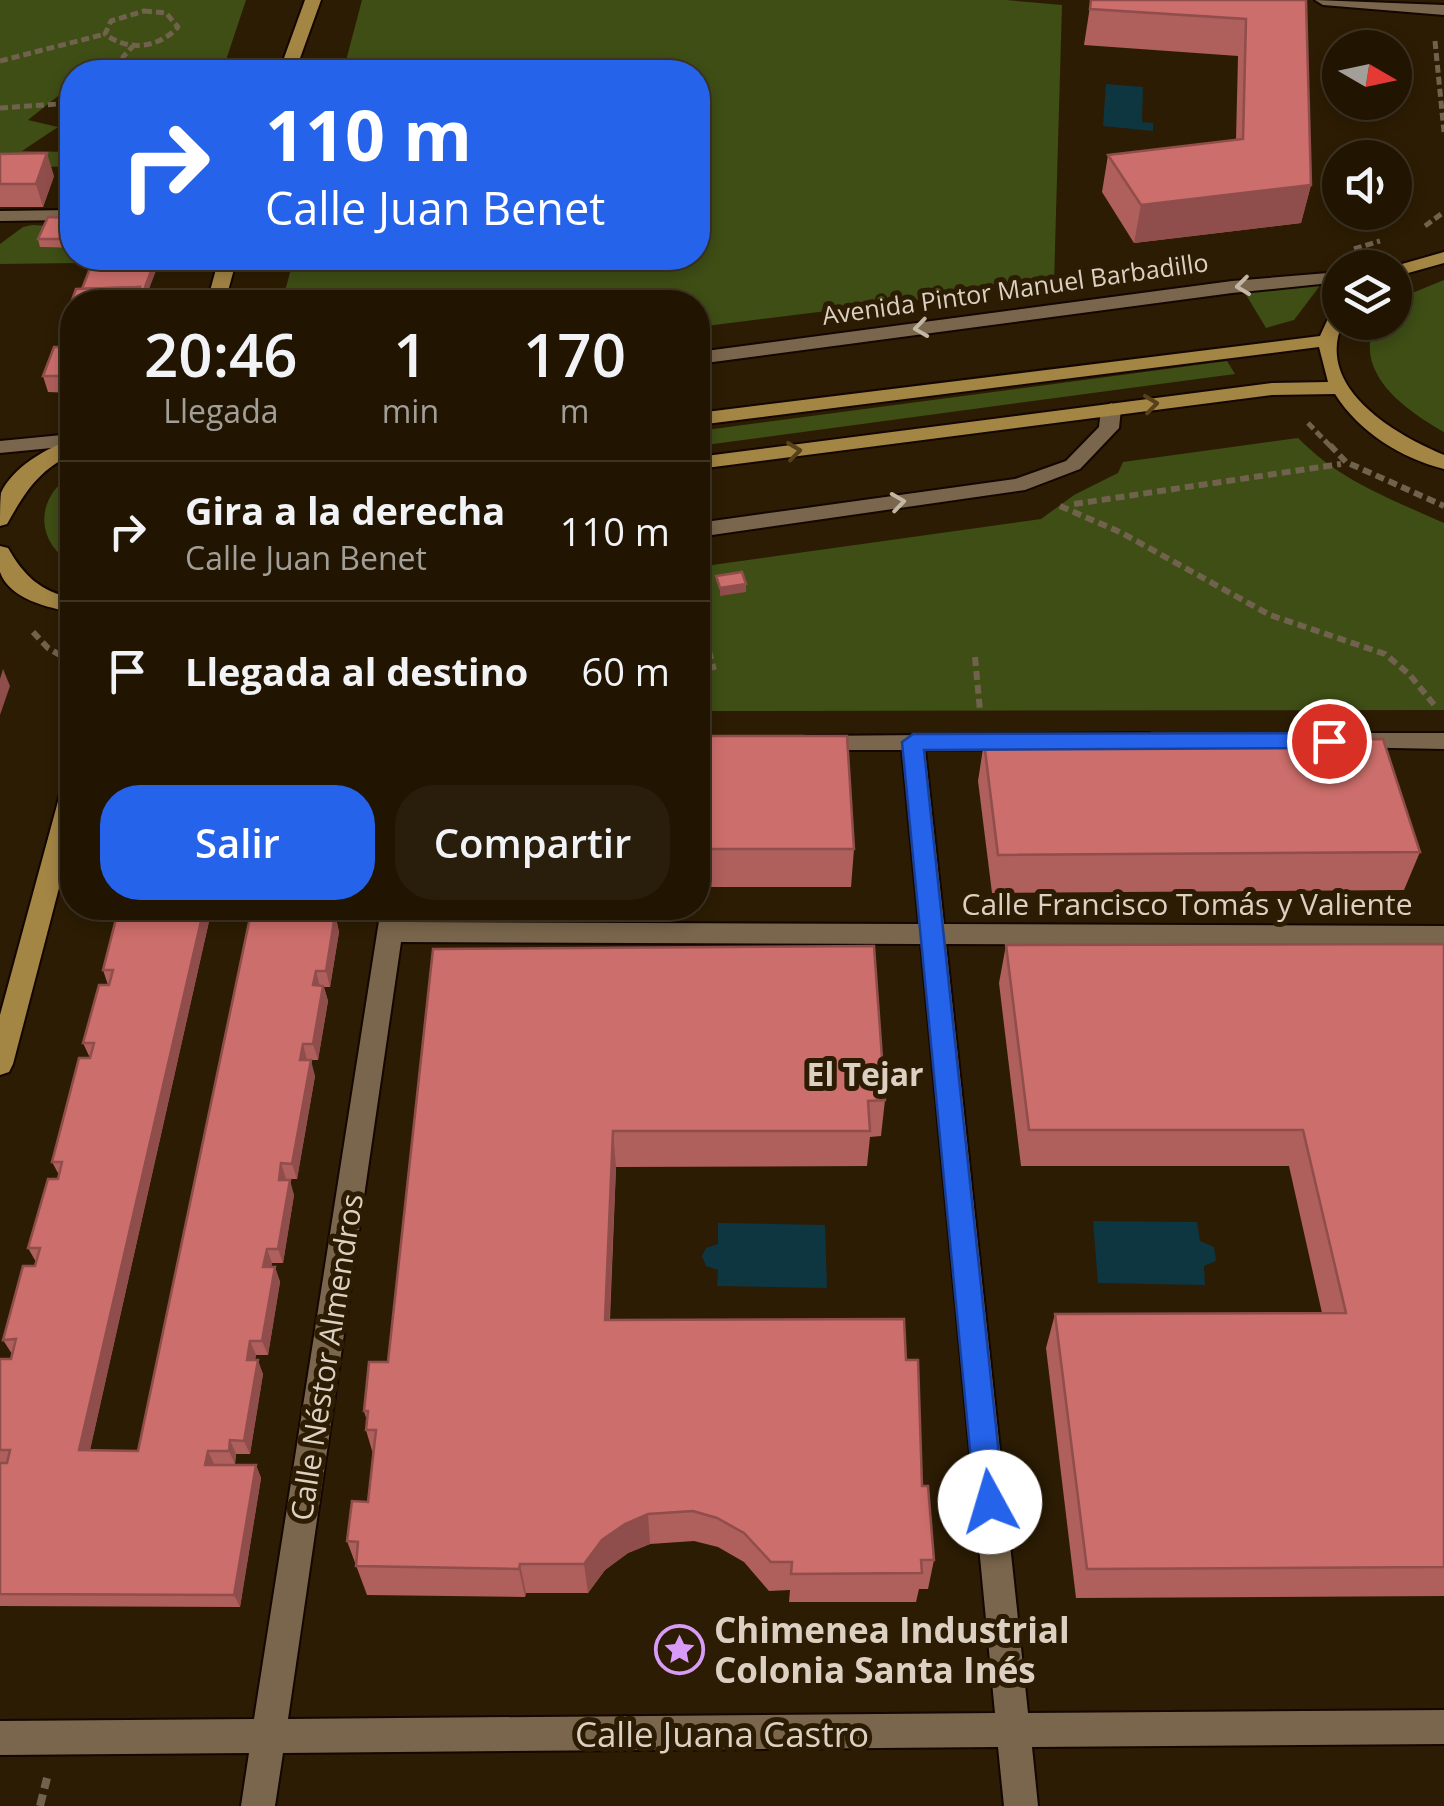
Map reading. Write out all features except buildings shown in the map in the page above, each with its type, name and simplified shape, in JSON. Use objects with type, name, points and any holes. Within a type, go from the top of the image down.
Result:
[{"type":"main road","points":[[291,60],[313,0]]},
{"type":"main road","points":[[1412,266],[1444,257]]},
{"type":"main road","points":[[710,417],[1326,341],[1338,388],[1384,434],[1444,463]]},
{"type":"main road","points":[[710,461],[1272,389],[1338,388]]},
{"type":"main road","points":[[2,506],[28,474],[60,450]]},
{"type":"main road","points":[[0,553],[6,577],[46,600],[60,602]]},
{"type":"main road","points":[[0,1064],[60,839]]},
{"type":"street","points":[[1323,0],[1438,10]]},
{"type":"street","points":[[0,216],[60,215]]},
{"type":"street","points":[[0,232],[21,216]]},
{"type":"street","name":"Avenida Pintor Manuel Barbadillo","points":[[710,356],[1232,287],[1322,279]]},
{"type":"street","points":[[710,528],[1018,485],[1073,465],[1109,428],[1111,409]]},
{"type":"street","points":[[0,447],[60,444]]},
{"type":"street","points":[[1329,741],[1444,740]]},
{"type":"street","points":[[798,742],[1175,741]]},
{"type":"street","points":[[913,742],[1021,1806]]},
{"type":"street","name":"Calle Francisco Tomás y Valiente","points":[[392,920],[932,934],[1444,936]]},
{"type":"street","name":"Calle Néstor Almendros","points":[[258,1806],[392,920]]},
{"type":"street","name":"Calle Juana Castro","points":[[0,1738],[1444,1727]]},
{"type":"path","points":[[144,10],[149,0]]},
{"type":"path","points":[[144,10],[166,13],[178,26],[168,38],[134,45],[110,40],[105,34],[111,21],[144,10]]},
{"type":"path","points":[[1438,10],[1444,132]]},
{"type":"path","points":[[0,61],[105,34]]},
{"type":"path","points":[[123,60],[134,45]]},
{"type":"path","points":[[0,108],[60,104]]},
{"type":"path","points":[[1044,508],[1341,464]]},
{"type":"path","points":[[1059,506],[1112,526],[1166,560],[1300,628],[1375,648],[1407,670],[1443,716]]},
{"type":"path","points":[[21,626],[60,654]]},
{"type":"path","points":[[710,655],[714,670]]},
{"type":"path","points":[[975,656],[980,718]]},
{"type":"green space","points":[[0,0],[246,0],[226,60],[60,60],[60,95],[28,120],[58,127],[22,151],[60,152],[60,166],[0,169]]},
{"type":"green space","points":[[362,0],[1006,0],[1062,5],[1054,283],[710,326],[710,290],[285,290],[291,270],[710,270],[710,60],[346,60]]},
{"type":"green space","points":[[50,226],[41,247],[60,248],[60,263],[0,264],[0,244],[23,227]]},
{"type":"green space","points":[[1444,280],[1444,432],[1414,413],[1387,388],[1371,358],[1370,340],[1412,340],[1412,293]]},
{"type":"green space","points":[[1322,283],[1294,320],[1266,328],[1245,293]]},
{"type":"green space","points":[[1227,361],[1235,374],[710,444],[710,429]]},
{"type":"green space","points":[[1298,438],[1349,477],[1444,523],[1444,710],[710,711],[710,565],[1041,519],[1074,495],[1118,473],[1123,462]]},
{"type":"green space","points":[[60,484],[60,554],[51,543],[44,519],[51,495]]},
{"type":"water","points":[[1106,84],[1143,87],[1142,122],[1153,123],[1153,131],[1103,126]]},
{"type":"water","points":[[1093,1221],[1197,1222],[1200,1241],[1214,1247],[1216,1261],[1204,1266],[1205,1285],[1098,1283]]},
{"type":"water","points":[[718,1223],[825,1225],[827,1288],[717,1286],[718,1270],[706,1266],[702,1256],[706,1248],[718,1244]]},
{"type":"place","name":"Chimenea Industrial Colonia Santa Inés","points":[[679,1649]]},
{"type":"district","name":"El Tejar","points":[[865,1073]]},
{"type":"route","points":[[990,1502],[913,742],[1329,741]]}]
